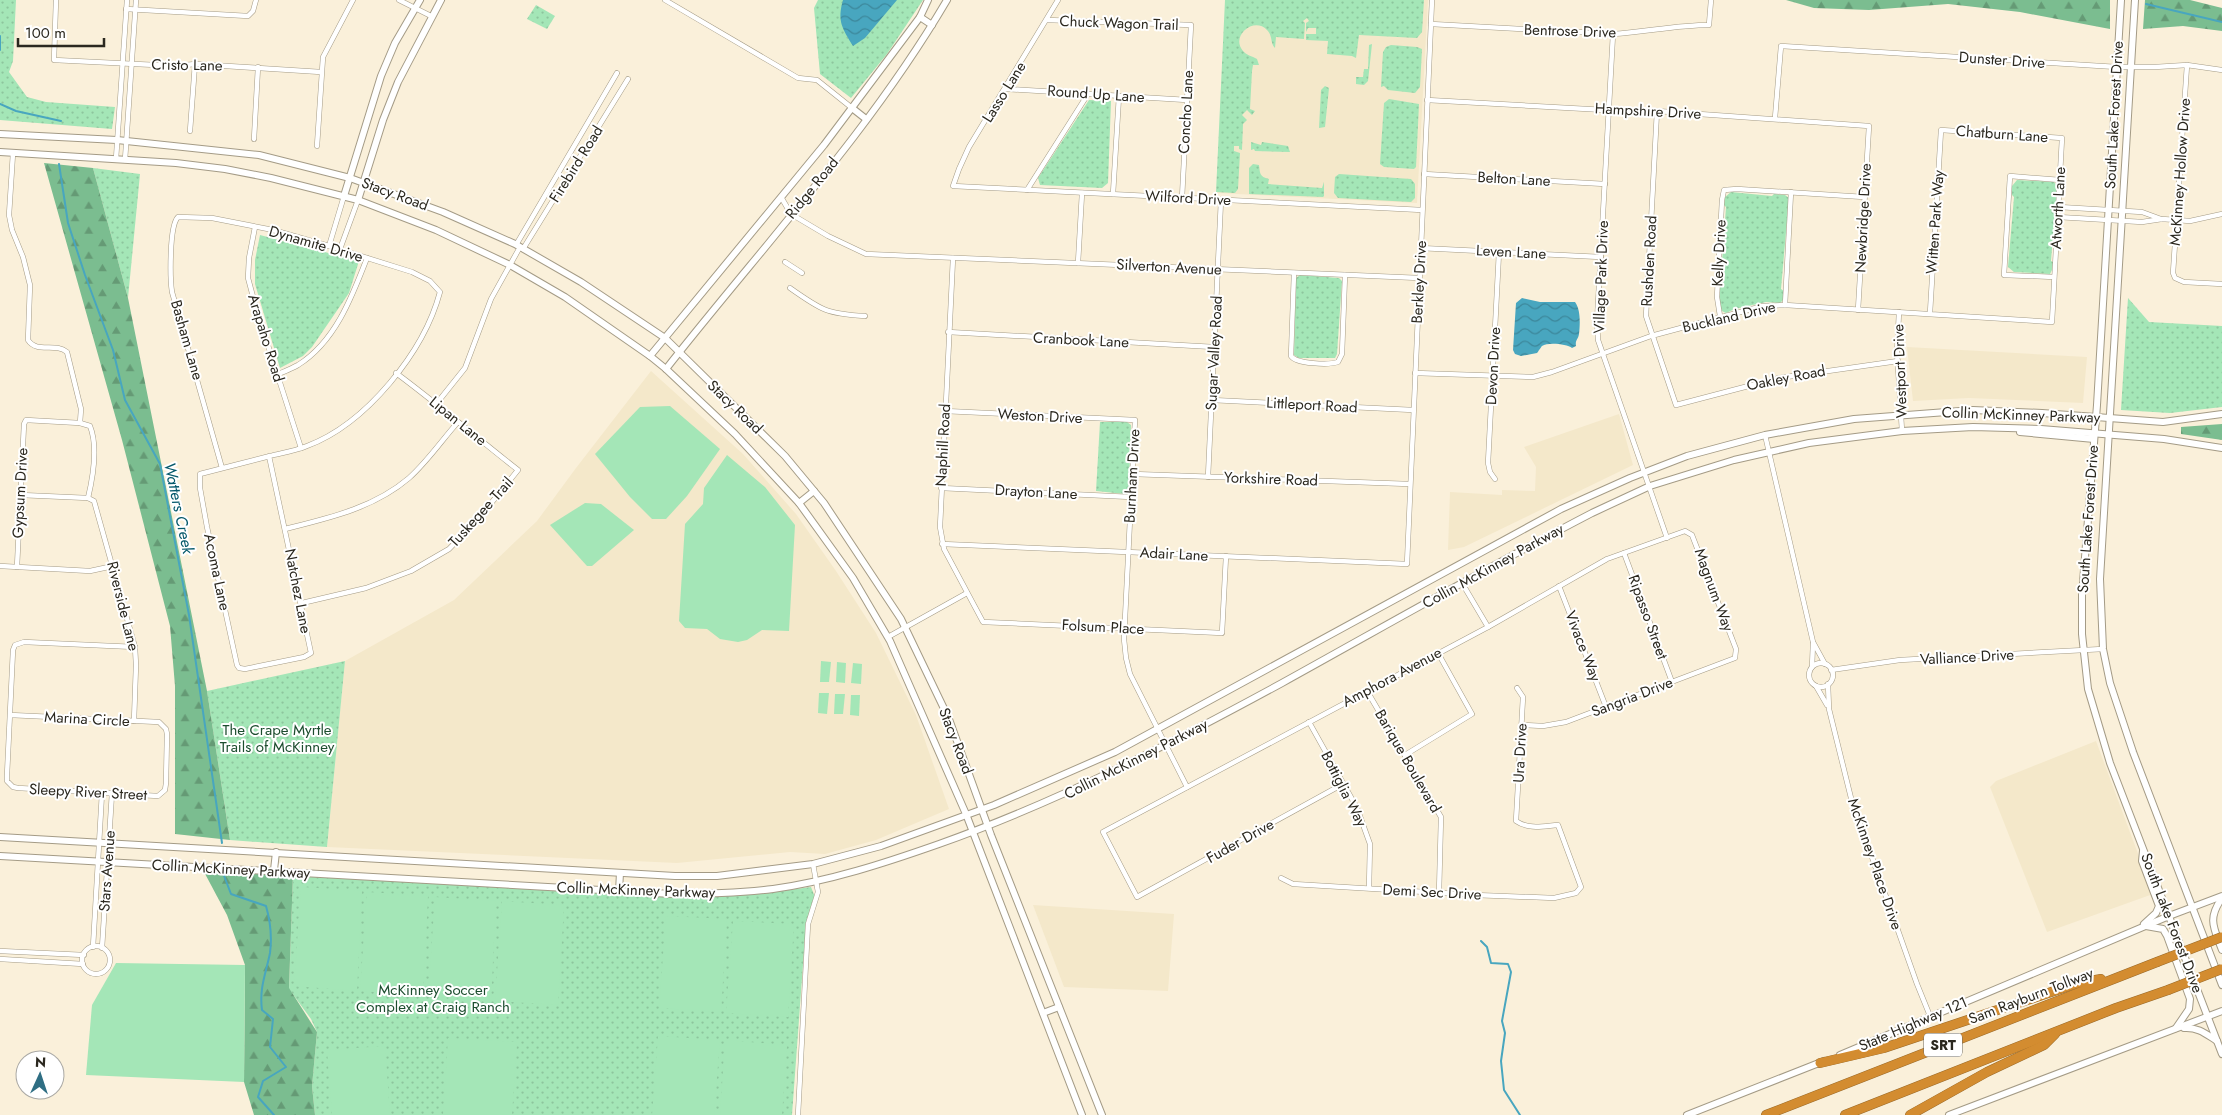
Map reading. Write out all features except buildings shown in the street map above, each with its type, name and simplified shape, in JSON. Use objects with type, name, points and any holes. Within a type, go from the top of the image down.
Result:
[{"type":"highway","name":"Sam Rayburn Tollway","points":[[1766,1115],[2222,937]]},
{"type":"highway","name":"SRT","points":[[1845,1115],[2222,969]]},
{"type":"highway","points":[[1820,1063],[1884,1048],[2078,983],[2121,976]]},
{"type":"highway","points":[[1910,1115],[1980,1076],[2044,1045],[2059,1031]]},
{"type":"main road","points":[[344,196],[381,76],[395,44],[420,0]]},
{"type":"main road","points":[[358,200],[383,120],[398,82],[441,0]]},
{"type":"main road","name":"Ridge Road","points":[[650,356],[781,198],[852,108],[920,17],[928,0]]},
{"type":"main road","name":"Ridge Road","points":[[666,369],[899,76],[947,0]]},
{"type":"main road","name":"South Lake Forest Drive","points":[[2121,0],[2096,416],[2082,595],[2083,651],[2088,689],[2110,763],[2222,1054]]},
{"type":"main road","name":"South Lake Forest Drive","points":[[2135,0],[2100,596],[2103,649],[2110,683],[2133,752],[2222,985]]},
{"type":"main road","points":[[920,17],[932,25]]},
{"type":"main road","points":[[852,108],[866,119]]},
{"type":"main road","name":"Stacy Road","points":[[0,134],[126,140],[258,155],[364,182],[443,212],[520,247],[581,282],[665,338],[785,456],[814,491],[877,581],[905,627],[949,719],[988,826],[1102,1115]]},
{"type":"main road","name":"Stacy Road","points":[[0,152],[176,163],[225,170],[358,200],[436,230],[510,265],[565,297],[666,369],[735,434],[799,503],[853,578],[888,637],[966,814],[1082,1115]]},
{"type":"main road","name":"Collin McKinney Parkway","points":[[0,837],[620,873],[718,876],[814,864],[881,846],[982,809],[1085,766],[1538,521],[1583,498],[1687,456],[1766,435],[1854,419],[1901,414],[1972,410],[2096,416],[2163,422],[2222,414]]},
{"type":"main road","name":"Collin McKinney Parkway","points":[[0,856],[672,894],[727,893],[817,881],[883,864],[973,832],[1050,801],[1166,745],[1592,512],[1650,486],[1692,472],[1769,452],[1858,435],[1973,427],[2181,441],[2222,448]]},
{"type":"main road","points":[[799,503],[814,491]]},
{"type":"main road","points":[[2139,929],[2156,913],[2159,906],[2142,861],[2143,849]]},
{"type":"main road","points":[[274,870],[276,852]]},
{"type":"main road","points":[[618,891],[620,873]]},
{"type":"main road","points":[[2222,897],[2212,917],[2213,926],[2222,950]]},
{"type":"main road","name":"State Highway 121","points":[[1687,1115],[1820,1063],[2169,916],[2222,897]]},
{"type":"main road","points":[[2146,926],[2163,929],[2190,998],[2189,1009],[2175,1029]]},
{"type":"main road","points":[[1042,1013],[1059,1007]]},
{"type":"main road","points":[[1949,1115],[2222,1011]]},
{"type":"main road","points":[[2175,1029],[2192,1028],[2203,1031],[2217,1041]]},
{"type":"street","name":"Cristo Lane","points":[[56,0],[54,60],[131,65],[176,66],[195,64],[321,72]]},
{"type":"street","points":[[116,159],[127,0]]},
{"type":"street","points":[[125,160],[136,0]]},
{"type":"street","points":[[126,9],[240,16],[251,15],[256,0]]},
{"type":"street","points":[[317,146],[321,72],[326,47],[353,0]]},
{"type":"street","points":[[399,0],[431,16]]},
{"type":"street","points":[[665,0],[798,78],[817,80],[852,108]]},
{"type":"street","name":"Lasso Lane","points":[[954,186],[969,147],[1058,0]]},
{"type":"street","name":"Berkley Drive","points":[[1407,564],[1409,484],[1432,0]]},
{"type":"street","name":"Bentrose Drive","points":[[1431,24],[1613,34],[1709,25],[1711,0]]},
{"type":"street","name":"Chuck Wagon Trail","points":[[1047,20],[1191,26]]},
{"type":"street","name":"Concho Lane","points":[[1182,198],[1191,26]]},
{"type":"street","name":"Village Park Drive","points":[[1613,34],[1597,321],[1602,354],[1667,538]]},
{"type":"street","name":"Dunster Drive","points":[[1775,118],[1781,46],[2131,68],[2186,65],[2222,70]]},
{"type":"street","points":[[190,131],[195,64]]},
{"type":"street","name":"McKinney Hollow Drive","points":[[2186,65],[2175,278],[2184,282],[2222,284]]},
{"type":"street","points":[[254,139],[258,67]]},
{"type":"street","name":"Firebird Road","points":[[437,403],[465,368],[491,298],[617,73]]},
{"type":"street","name":"Firebird Road","points":[[520,247],[628,79]]},
{"type":"street","name":"Round Up Lane","points":[[1006,88],[1186,100]]},
{"type":"street","points":[[1027,190],[1088,94]]},
{"type":"street","points":[[1113,194],[1119,96]]},
{"type":"street","name":"Hampshire Drive","points":[[1427,100],[1658,111],[1869,126]]},
{"type":"street","name":"Rushden Road","points":[[1658,111],[1646,316],[1651,336],[1676,405]]},
{"type":"street","name":"Newbridge Drive","points":[[1858,310],[1869,126]]},
{"type":"street","name":"Chatburn Lane","points":[[1941,130],[2062,138]]},
{"type":"street","name":"Witten Park Way","points":[[1930,313],[1941,130]]},
{"type":"street","name":"Atworth Lane","points":[[2054,277],[2062,138]]},
{"type":"street","points":[[13,153],[9,215],[30,285],[28,340],[31,344],[38,347],[63,349],[66,352],[80,402],[80,423],[90,426],[94,436],[91,486],[88,498],[21,495]]},
{"type":"street","name":"Belton Lane","points":[[1424,174],[1605,184]]},
{"type":"street","points":[[2054,277],[2004,275],[2010,176],[2060,180]]},
{"type":"street","name":"Wilford Drive","points":[[954,186],[1422,210]]},
{"type":"street","name":"Kelly Drive","points":[[1720,316],[1717,297],[1724,190],[1791,192]]},
{"type":"street","points":[[1785,305],[1791,192],[1864,197]]},
{"type":"street","points":[[1078,263],[1082,193]]},
{"type":"street","points":[[329,246],[344,196]]},
{"type":"street","points":[[781,198],[791,214]]},
{"type":"street","points":[[340,249],[358,200]]},
{"type":"street","name":"Sugar Valley Road","points":[[1208,477],[1221,200]]},
{"type":"street","points":[[2059,207],[2142,212],[2162,219]]},
{"type":"street","name":"Silverton Avenue","points":[[791,214],[828,236],[866,254],[1419,278]]},
{"type":"street","points":[[2058,217],[2142,222],[2162,219],[2190,221],[2222,214]]},
{"type":"street","name":"Dynamite Drive","points":[[184,216],[212,218],[329,246],[412,272],[430,281],[440,292],[422,336],[396,373]]},
{"type":"street","name":"Basham Lane","points":[[184,216],[175,220],[171,282],[222,468]]},
{"type":"street","name":"Arapaho Road","points":[[255,227],[249,258],[248,278],[276,375],[300,448]]},
{"type":"street","name":"Leven Lane","points":[[1420,248],[1601,257]]},
{"type":"street","name":"Devon Drive","points":[[1495,479],[1490,472],[1488,463],[1499,252]]},
{"type":"street","points":[[276,375],[298,366],[317,350],[349,304],[367,258]]},
{"type":"street","name":"Naphill Road","points":[[953,258],[940,488],[940,527],[942,544],[984,622]]},
{"type":"street","points":[[785,262],[802,273]]},
{"type":"street","points":[[1294,272],[1291,356],[1298,362],[1338,362],[1342,354],[1345,275]]},
{"type":"street","name":"Buckland Drive","points":[[1415,373],[1533,377],[1651,336],[1763,306],[1785,305],[1930,313],[2052,322],[2054,277]]},
{"type":"street","points":[[790,288],[815,306],[830,313],[865,316]]},
{"type":"street","name":"Westport Drive","points":[[1899,312],[1898,361],[1902,431]]},
{"type":"street","name":"Cranbook Lane","points":[[948,332],[1214,347]]},
{"type":"street","name":"Oakley Road","points":[[1676,405],[1779,378],[1898,361]]},
{"type":"street","points":[[222,468],[300,448],[340,428],[370,405],[396,373]]},
{"type":"street","name":"Lipan Lane","points":[[396,373],[437,403],[518,470]]},
{"type":"street","name":"Littleport Road","points":[[1212,400],[1413,410]]},
{"type":"street","name":"Weston Drive","points":[[945,411],[1135,420]]},
{"type":"street","name":"Gypsum Drive","points":[[17,567],[24,424],[26,420],[80,423]]},
{"type":"street","name":"Burnham Drive","points":[[1135,420],[1125,628],[1126,658],[1130,674],[1187,787]]},
{"type":"street","points":[[286,529],[352,512],[393,490],[410,477],[458,422]]},
{"type":"street","points":[[1766,435],[1813,642],[1812,667],[1809,677],[1816,686],[1823,687],[1832,678],[1831,670],[1825,664],[1813,642]]},
{"type":"street","name":"Natchez Lane","points":[[239,668],[252,668],[311,653],[302,603],[269,456]]},
{"type":"street","name":"Acoma Lane","points":[[222,468],[200,474],[200,488],[239,668]]},
{"type":"street","name":"Tuskegee Trail","points":[[302,603],[366,588],[411,571],[449,549],[479,518],[518,470]]},
{"type":"street","name":"Yorkshire Road","points":[[1133,474],[1409,484]]},
{"type":"street","name":"Drayton Lane","points":[[940,488],[1132,497]]},
{"type":"street","name":"Riverside Lane","points":[[88,498],[94,501],[96,505],[135,647],[134,721]]},
{"type":"street","name":"Amphora Avenue","points":[[1103,832],[1488,627],[1607,559],[1685,531]]},
{"type":"street","name":"Magnum Way","points":[[1685,531],[1692,534],[1695,540],[1737,654]]},
{"type":"street","name":"Adair Lane","points":[[942,544],[1407,564]]},
{"type":"street","name":"Ripasso Street","points":[[1624,553],[1672,682]]},
{"type":"street","name":"Folsum Place","points":[[984,622],[1222,633],[1226,556]]},
{"type":"street","points":[[0,566],[90,571],[113,566]]},
{"type":"street","points":[[1462,583],[1488,627]]},
{"type":"street","name":"Vivace Way","points":[[1559,586],[1606,707]]},
{"type":"street","points":[[888,637],[967,593]]},
{"type":"street","points":[[10,715],[13,650],[17,643],[135,647]]},
{"type":"street","name":"Valliance Drive","points":[[1831,670],[1900,660],[2103,649]]},
{"type":"street","points":[[1405,755],[1472,714],[1438,653]]},
{"type":"street","name":"Sangria Drive","points":[[1522,725],[1544,726],[1566,722],[1735,658],[1737,654]]},
{"type":"street","points":[[1812,667],[1818,664],[1825,664]]},
{"type":"street","name":"McKinney Place Drive","points":[[1828,684],[1829,709],[1857,815],[1916,984],[1930,1016]]},
{"type":"street","name":"McKinney Place Drive","points":[[1816,686],[1829,709]]},
{"type":"street","name":"Ura Drive","points":[[1517,688],[1523,696],[1516,821],[1523,826],[1558,825],[1581,887]]},
{"type":"street","name":"Barique Boulevard","points":[[1367,691],[1441,817],[1439,893]]},
{"type":"street","name":"Marina Circle","points":[[10,715],[159,722],[163,725],[167,734],[166,784],[165,790],[158,796]]},
{"type":"street","name":"Sleepy River Street","points":[[10,715],[7,781],[13,787],[158,796]]},
{"type":"street","name":"Bottiglia Way","points":[[1309,722],[1356,808],[1370,844],[1369,888]]},
{"type":"street","name":"Fuder Drive","points":[[1103,832],[1137,897],[1343,784]]},
{"type":"street","name":"Stars Avenue","points":[[93,947],[102,793]]},
{"type":"street","name":"Stars Avenue","points":[[102,948],[112,794]]},
{"type":"street","points":[[798,1115],[808,924],[818,892],[814,864]]},
{"type":"street","name":"Demi Sec Drive","points":[[1281,878],[1293,884],[1554,898],[1576,893],[1581,887]]},
{"type":"street","points":[[93,947],[102,948],[108,952],[110,960],[104,972],[100,974],[90,973],[83,964],[84,955],[93,947]]},
{"type":"street","points":[[0,951],[84,955]]},
{"type":"street","points":[[0,959],[83,964]]},
{"type":"shaded area","points":[[1226,0],[1428,0],[1417,203],[1217,193]]},
{"type":"shaded area","points":[[1907,347],[2087,357],[2083,403],[1969,398],[1913,401]]},
{"type":"shaded area","points":[[651,371],[743,454],[796,514],[836,571],[876,633],[916,715],[949,809],[876,840],[825,854],[790,852],[677,863],[327,847],[345,661],[454,600],[537,521]]},
{"type":"shaded area","points":[[1619,414],[1633,465],[1464,547],[1448,550],[1450,492],[1502,495],[1502,490],[1535,491],[1536,467],[1524,447]]},
{"type":"shaded area","points":[[2096,741],[2153,894],[2047,932],[1990,787],[1996,781]]},
{"type":"shaded area","points":[[1033,905],[1174,914],[1168,991],[1064,987]]},
{"type":"green space","points":[[0,0],[16,0],[13,61],[9,72],[27,97],[46,102],[115,107],[112,129],[0,120]]},
{"type":"green space","points":[[818,0],[923,0],[887,54],[851,98],[820,74],[814,8]]},
{"type":"green space","points":[[1225,0],[1424,0],[1422,32],[1417,38],[1359,35],[1356,58],[1327,54],[1328,41],[1306,40],[1306,34],[1316,34],[1316,28],[1308,28],[1306,32],[1306,23],[1309,21],[1307,18],[1303,21],[1305,23],[1304,39],[1276,37],[1275,48],[1269,32],[1262,26],[1256,25],[1245,30],[1239,39],[1240,45],[1244,52],[1257,59],[1259,65],[1253,65],[1252,71],[1250,109],[1255,111],[1252,115],[1247,110],[1242,115],[1247,120],[1243,124],[1242,150],[1239,149],[1239,146],[1234,146],[1234,151],[1240,153],[1238,189],[1235,193],[1216,192]]},
{"type":"green space","points":[[1786,0],[2110,0],[2110,29],[2020,12],[1948,4],[1869,10],[1814,8]]},
{"type":"green space","points":[[2145,0],[2190,0],[2222,8],[2222,31],[2183,26],[2143,29]]},
{"type":"green space","points":[[536,5],[555,16],[547,29],[527,19]]},
{"type":"green space","points":[[1372,44],[1368,81],[1364,85],[1356,84],[1356,77],[1363,77],[1364,69],[1368,69],[1369,45]]},
{"type":"green space","points":[[1391,45],[1422,49],[1420,87],[1415,93],[1388,90],[1384,86],[1381,87],[1383,52],[1386,47]]},
{"type":"green space","points":[[1325,86],[1329,88],[1325,127],[1319,128],[1321,90]]},
{"type":"green space","points":[[1389,99],[1419,104],[1416,167],[1414,169],[1384,167],[1380,164],[1384,103]]},
{"type":"green space","points":[[1089,100],[1111,101],[1108,183],[1102,188],[1040,185],[1038,178]]},
{"type":"green space","points":[[1251,142],[1261,145],[1262,142],[1288,146],[1290,152],[1251,150]]},
{"type":"green space","points":[[44,163],[93,168],[128,298],[207,691],[230,840],[175,834],[175,686],[170,626],[122,440]]},
{"type":"green space","points":[[1253,164],[1259,165],[1262,176],[1269,179],[1268,184],[1322,188],[1324,182],[1324,196],[1249,194],[1249,168]]},
{"type":"green space","points":[[93,168],[140,174],[128,298]]},
{"type":"green space","points":[[1339,174],[1411,179],[1415,184],[1415,198],[1411,202],[1338,198],[1334,193],[1335,177]]},
{"type":"green space","points":[[2017,180],[2054,182],[2057,186],[2051,261],[2053,262],[2050,274],[2014,272],[2008,267],[2014,197],[2012,195],[2012,186]]},
{"type":"green space","points":[[1731,192],[1772,196],[1774,194],[1785,195],[1789,198],[1781,289],[1784,291],[1783,300],[1780,303],[1766,302],[1726,313],[1722,311],[1719,302],[1726,207],[1724,205],[1725,197]]},
{"type":"green space","points":[[260,235],[359,261],[349,293],[312,347],[303,356],[280,368],[255,284],[255,260]]},
{"type":"green space","points":[[1300,275],[1339,278],[1342,281],[1337,354],[1335,358],[1299,358],[1294,355],[1296,278]]},
{"type":"green space","points":[[2128,298],[2149,322],[2222,326],[2222,407],[2170,413],[2121,410]]},
{"type":"green space","points":[[670,406],[720,449],[687,496],[666,519],[652,519],[630,497],[595,454],[640,407]]},
{"type":"green space","points":[[1100,422],[1127,422],[1131,425],[1129,486],[1125,494],[1096,491]]},
{"type":"green space","points":[[2222,424],[2222,440],[2181,434],[2181,427]]},
{"type":"green space","points":[[727,455],[765,487],[795,525],[789,631],[762,630],[747,640],[738,642],[720,639],[707,629],[685,628],[679,621],[685,524],[703,504],[704,488]]},
{"type":"green space","points":[[585,503],[601,504],[634,530],[592,566],[587,566],[550,525]]},
{"type":"green space","name":"The Crape Myrtle Trails of McKinney","points":[[345,661],[327,847],[230,840],[207,691]]},
{"type":"green space","points":[[821,661],[831,662],[829,682],[820,682]]},
{"type":"green space","points":[[837,662],[846,663],[845,683],[836,682]]},
{"type":"green space","points":[[853,663],[862,664],[861,684],[851,683]]},
{"type":"green space","points":[[819,693],[829,693],[827,714],[818,713]]},
{"type":"green space","points":[[835,694],[845,694],[843,714],[834,714]]},
{"type":"green space","points":[[851,695],[860,695],[859,716],[850,715]]},
{"type":"green space","points":[[203,870],[293,874],[289,988],[317,1032],[312,1086],[315,1115],[254,1115],[244,1082],[245,965],[227,915]]},
{"type":"green space","name":"McKinney Soccer Complex at Craig Ranch","points":[[293,874],[670,897],[758,894],[811,887],[815,897],[806,924],[792,1115],[315,1115],[312,1086],[317,1032],[311,1019],[289,989]]},
{"type":"green space","points":[[301,887],[362,891],[357,991],[294,986]]},
{"type":"green space","points":[[367,892],[428,896],[423,995],[360,991]]},
{"type":"green space","points":[[435,897],[496,901],[491,1001],[428,996]]},
{"type":"green space","points":[[502,901],[564,905],[558,1005],[495,1001]]},
{"type":"green space","points":[[666,916],[727,919],[721,1012],[659,1008]]},
{"type":"green space","points":[[733,921],[794,924],[788,1017],[726,1013]]},
{"type":"green space","points":[[116,963],[245,965],[244,1082],[86,1075],[92,1005]]},
{"type":"green space","points":[[658,1036],[720,1040],[714,1115],[652,1115]]},
{"type":"green space","points":[[448,1038],[517,1042],[512,1115],[443,1115]]},
{"type":"green space","points":[[725,1040],[787,1045],[782,1115],[720,1115]]},
{"type":"green space","points":[[385,1046],[390,1115],[332,1115],[327,1050]]},
{"type":"water","points":[[843,0],[897,0],[865,38],[853,46],[842,24],[840,14]]},
{"type":"water","points":[[1522,298],[1540,302],[1575,302],[1580,322],[1576,346],[1572,348],[1549,344],[1542,346],[1537,353],[1521,356],[1515,354],[1513,350],[1516,303]]},
{"type":"waterway","points":[[2146,4],[2222,22]]},
{"type":"waterway","name":"Watters Creek","points":[[0,36],[0,50]]},
{"type":"waterway","name":"Watters Creek","points":[[0,104],[16,111],[61,121]]},
{"type":"waterway","name":"Watters Creek","points":[[59,164],[68,223],[113,350],[125,400],[160,464],[189,615],[222,843]]},
{"type":"waterway","name":"Watters Creek","points":[[223,873],[231,894],[266,906],[271,947],[262,988],[261,1002],[262,1010],[273,1019],[270,1047],[286,1067],[263,1081],[258,1097],[274,1115]]},
{"type":"waterway","points":[[1481,941],[1487,947],[1491,963],[1508,964],[1511,972],[1502,1021],[1505,1033],[1501,1061],[1504,1090],[1520,1115]]}]
